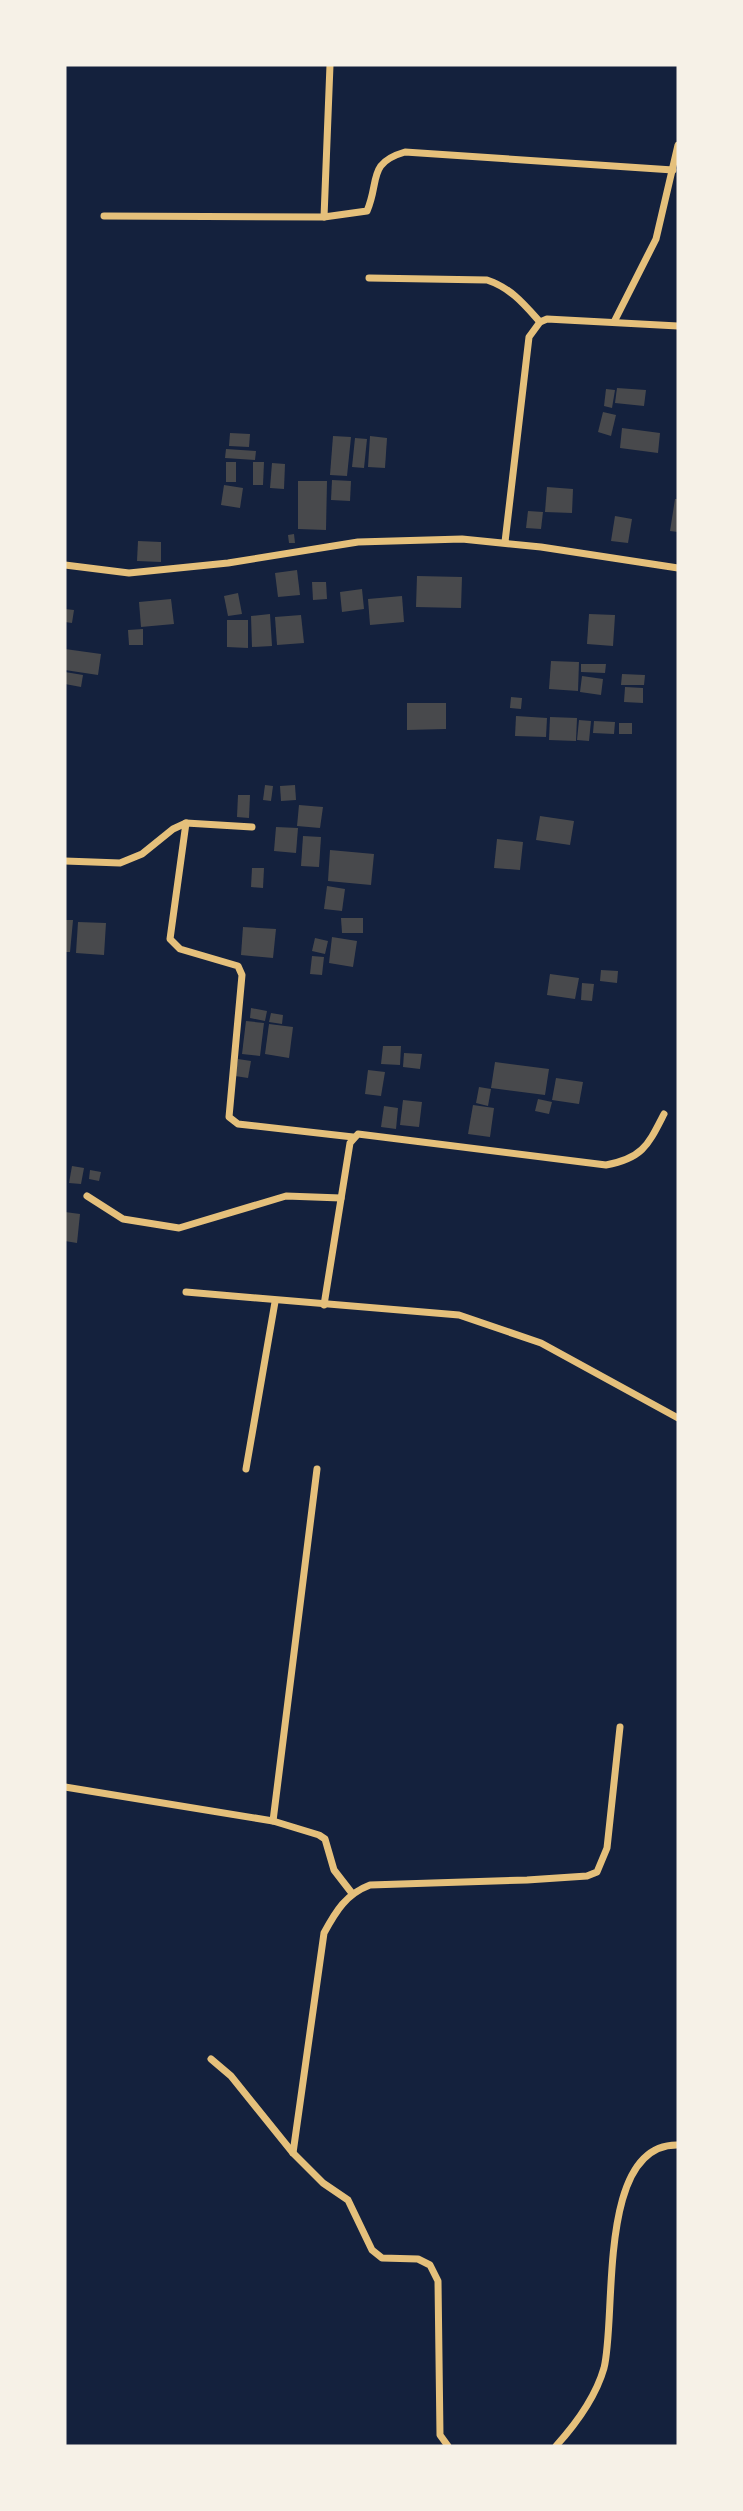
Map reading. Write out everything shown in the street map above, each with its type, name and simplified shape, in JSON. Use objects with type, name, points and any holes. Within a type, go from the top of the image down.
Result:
[{"type":"street","points":[[324,217],[326,105],[330,65]]},
{"type":"street","points":[[614,322],[656,239],[678,145]]},
{"type":"street","points":[[104,216],[324,217],[367,211],[380,164],[388,157],[405,152],[673,170]]},
{"type":"street","points":[[369,278],[487,280],[502,285],[519,298],[540,322]]},
{"type":"street","points":[[505,542],[529,337],[540,322],[547,318],[678,326]]},
{"type":"street","points":[[65,565],[129,573],[228,563],[358,542],[462,539],[505,542],[678,568]]},
{"type":"street","points":[[186,823],[170,939],[180,949],[238,966],[242,975],[229,1117],[238,1124],[353,1137],[362,1133],[606,1165],[623,1161],[646,1149],[664,1114]]},
{"type":"street","points":[[65,861],[120,863],[142,854],[173,829],[186,823],[252,827]]},
{"type":"street","points":[[324,1305],[353,1137]]},
{"type":"street","points":[[87,1196],[123,1219],[179,1228],[286,1196],[341,1198]]},
{"type":"street","points":[[186,1292],[275,1302],[459,1315],[541,1343],[678,1418]]},
{"type":"street","points":[[246,1469],[275,1302]]},
{"type":"street","points":[[273,1821],[317,1469]]},
{"type":"street","points":[[293,2153],[324,1933],[351,1892],[370,1885],[527,1880],[587,1876],[597,1872],[607,1848],[620,1727]]},
{"type":"street","points":[[65,1787],[273,1821],[319,1835],[325,1839],[334,1870],[351,1892]]},
{"type":"street","points":[[211,2059],[231,2076],[293,2153],[323,2183],[348,2200],[372,2250],[382,2258],[418,2259],[430,2265],[438,2281],[440,2435],[448,2446]]},
{"type":"street","points":[[556,2446],[569,2432],[603,2371],[608,2343],[619,2205],[636,2168],[646,2157],[678,2146]]},
{"type":"building","points":[[617,388],[646,390],[644,406],[615,403]]},
{"type":"building","points":[[606,389],[615,390],[612,408],[604,406]]},
{"type":"building","points":[[603,412],[616,415],[611,436],[598,432]]},
{"type":"building","points":[[622,428],[660,433],[658,453],[620,448]]},
{"type":"building","points":[[230,433],[250,434],[249,447],[229,446]]},
{"type":"building","points":[[333,436],[351,437],[347,476],[330,475]]},
{"type":"building","points":[[370,436],[387,438],[385,468],[368,467]]},
{"type":"building","points":[[355,438],[367,439],[364,468],[352,467]]},
{"type":"building","points":[[226,449],[256,451],[255,460],[225,458]]},
{"type":"building","points":[[226,462],[236,462],[236,482],[226,482]]},
{"type":"building","points":[[253,462],[264,462],[263,485],[253,485]]},
{"type":"building","points":[[272,463],[285,464],[284,489],[270,488]]},
{"type":"building","points":[[332,480],[351,481],[350,501],[331,500]]},
{"type":"building","points":[[298,481],[327,481],[326,530],[298,529]]},
{"type":"building","points":[[224,485],[243,488],[240,508],[221,505]]},
{"type":"building","points":[[547,487],[573,489],[572,513],[545,512]]},
{"type":"building","points":[[675,499],[678,499],[678,532],[670,531]]},
{"type":"building","points":[[528,511],[543,512],[541,529],[526,528]]},
{"type":"building","points":[[615,516],[632,519],[628,543],[611,541]]},
{"type":"building","points":[[294,534],[295,543],[289,543],[288,535]]},
{"type":"building","points":[[138,541],[161,542],[161,562],[137,561]]},
{"type":"building","points":[[297,570],[300,595],[278,597],[275,573]]},
{"type":"building","points":[[417,576],[462,577],[461,608],[416,607]]},
{"type":"building","points":[[312,582],[326,582],[327,599],[313,600]]},
{"type":"building","points":[[362,589],[364,609],[342,612],[340,592]]},
{"type":"building","points":[[238,593],[242,614],[228,616],[224,596]]},
{"type":"building","points":[[402,596],[404,622],[370,625],[368,599]]},
{"type":"building","points":[[171,599],[174,624],[141,627],[139,602]]},
{"type":"building","points":[[65,609],[74,610],[72,623],[65,622]]},
{"type":"building","points":[[270,614],[272,646],[252,647],[251,616]]},
{"type":"building","points":[[589,614],[615,615],[613,646],[587,644]]},
{"type":"building","points":[[301,615],[304,643],[277,645],[275,617]]},
{"type":"building","points":[[227,620],[248,620],[248,648],[227,647]]},
{"type":"building","points":[[143,629],[143,645],[129,645],[128,630]]},
{"type":"building","points":[[65,649],[101,654],[98,675],[65,670]]},
{"type":"building","points":[[551,661],[579,662],[578,691],[549,689]]},
{"type":"building","points":[[581,664],[606,664],[605,673],[581,672]]},
{"type":"building","points":[[65,672],[83,675],[81,687],[65,684]]},
{"type":"building","points":[[622,674],[645,675],[644,685],[621,685]]},
{"type":"building","points":[[582,676],[603,679],[601,695],[580,692]]},
{"type":"building","points":[[625,687],[643,688],[643,703],[624,702]]},
{"type":"building","points":[[511,697],[522,698],[521,709],[510,708]]},
{"type":"building","points":[[407,703],[446,703],[446,729],[407,730]]},
{"type":"building","points":[[516,716],[547,718],[546,737],[515,736]]},
{"type":"building","points":[[550,717],[577,718],[576,741],[549,740]]},
{"type":"building","points":[[579,720],[591,721],[589,741],[577,740]]},
{"type":"building","points":[[594,721],[615,722],[614,734],[593,733]]},
{"type":"building","points":[[619,723],[632,723],[632,734],[619,734]]},
{"type":"building","points":[[265,785],[273,786],[271,801],[263,800]]},
{"type":"building","points":[[295,785],[296,800],[281,801],[280,786]]},
{"type":"building","points":[[238,795],[250,795],[249,818],[237,817]]},
{"type":"building","points":[[299,805],[323,807],[320,828],[297,826]]},
{"type":"building","points":[[540,816],[574,821],[570,845],[536,840]]},
{"type":"building","points":[[276,827],[298,828],[296,853],[274,851]]},
{"type":"building","points":[[303,836],[321,837],[319,867],[301,866]]},
{"type":"building","points":[[497,839],[523,842],[520,870],[494,868]]},
{"type":"building","points":[[330,850],[374,854],[371,885],[328,881]]},
{"type":"building","points":[[252,868],[264,868],[263,888],[251,887]]},
{"type":"building","points":[[327,886],[345,889],[342,911],[324,909]]},
{"type":"building","points":[[341,918],[363,918],[363,933],[342,933]]},
{"type":"building","points":[[65,920],[73,920],[70,952],[65,952]]},
{"type":"building","points":[[78,922],[106,923],[104,955],[76,953]]},
{"type":"building","points":[[243,927],[276,929],[273,958],[241,955]]},
{"type":"building","points":[[332,937],[357,941],[353,967],[329,963]]},
{"type":"building","points":[[315,938],[328,941],[325,954],[312,951]]},
{"type":"building","points":[[312,956],[324,957],[322,975],[310,974]]},
{"type":"building","points":[[601,970],[618,971],[617,983],[600,981]]},
{"type":"building","points":[[550,974],[579,978],[575,999],[547,995]]},
{"type":"building","points":[[582,983],[594,984],[592,1001],[581,1000]]},
{"type":"building","points":[[251,1008],[267,1011],[265,1021],[250,1018]]},
{"type":"building","points":[[271,1013],[283,1015],[282,1024],[269,1022]]},
{"type":"building","points":[[246,1021],[264,1023],[260,1056],[242,1054]]},
{"type":"building","points":[[269,1024],[293,1027],[289,1058],[265,1054]]},
{"type":"building","points":[[383,1046],[401,1046],[400,1065],[381,1064]]},
{"type":"building","points":[[404,1053],[422,1054],[420,1069],[403,1067]]},
{"type":"building","points":[[238,1059],[251,1061],[248,1078],[235,1076]]},
{"type":"building","points":[[495,1062],[549,1069],[545,1095],[491,1088]]},
{"type":"building","points":[[368,1070],[385,1072],[381,1096],[365,1094]]},
{"type":"building","points":[[556,1078],[583,1082],[579,1104],[552,1100]]},
{"type":"building","points":[[479,1087],[491,1089],[488,1106],[476,1103]]},
{"type":"building","points":[[538,1099],[552,1102],[549,1114],[535,1111]]},
{"type":"building","points":[[403,1100],[422,1102],[419,1127],[400,1125]]},
{"type":"building","points":[[473,1105],[494,1108],[490,1137],[468,1134]]},
{"type":"building","points":[[384,1106],[398,1108],[396,1129],[381,1127]]},
{"type":"building","points":[[72,1166],[84,1168],[81,1184],[69,1183]]},
{"type":"building","points":[[90,1170],[101,1172],[99,1181],[89,1179]]},
{"type":"building","points":[[65,1212],[80,1214],[77,1243],[65,1241]]}]
